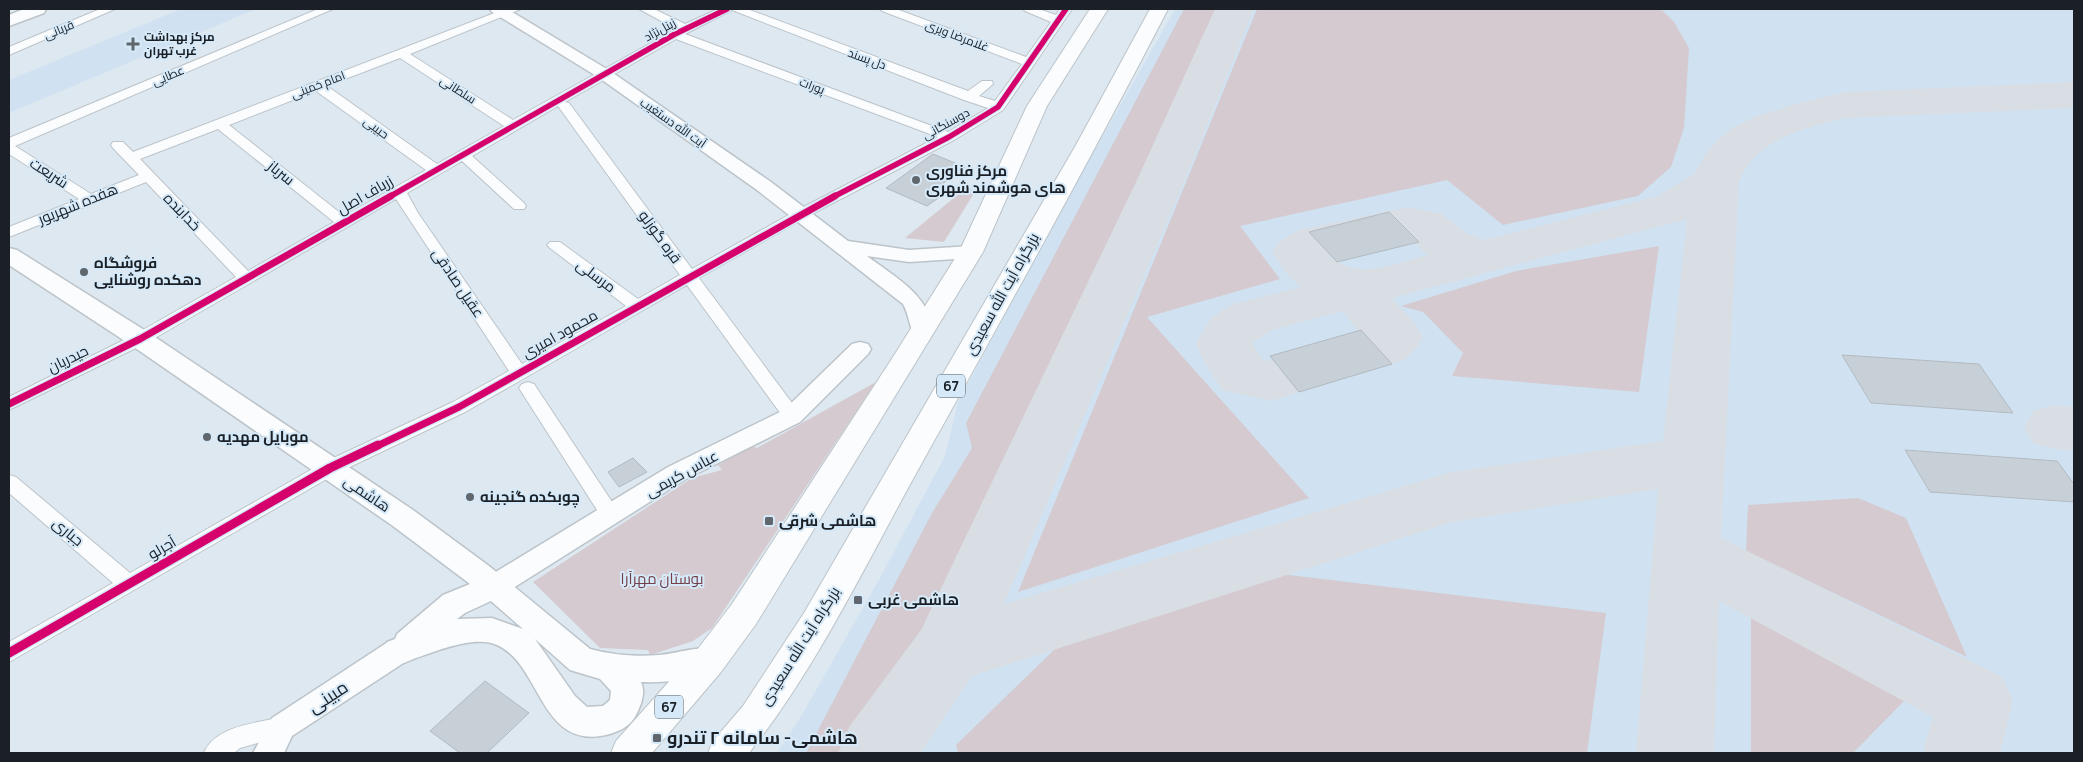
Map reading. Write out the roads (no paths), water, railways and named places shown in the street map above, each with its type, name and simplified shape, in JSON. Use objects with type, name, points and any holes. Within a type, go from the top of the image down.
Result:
[{"type":"highway","points":[[971,252],[1037,106],[1099,9]]},
{"type":"highway","name":"بزرگراه آیت الله سعیدی","points":[[726,753],[756,717],[816,623],[1087,145],[1159,9]]},
{"type":"highway","name":"67","points":[[629,753],[708,661],[754,599],[971,252]]},
{"type":"main road","points":[[9,11],[15,9]]},
{"type":"main road","points":[[9,21],[38,9]]},
{"type":"main road","name":"هاشمی","points":[[9,255],[140,339],[403,518],[479,574],[581,660],[610,668],[658,668],[708,661]]},
{"type":"main road","points":[[398,651],[454,604],[493,587]]},
{"type":"main road","points":[[398,651],[475,628],[507,634],[522,644],[567,710],[580,721],[598,724],[617,716],[626,703],[627,687],[610,668]]},
{"type":"street","name":"قربانی","points":[[9,51],[109,9]]},
{"type":"street","name":"عطایی","points":[[9,143],[327,9]]},
{"type":"street","name":"پورات","points":[[645,9],[680,32],[949,137]]},
{"type":"street","name":"زینل‌نژاد","points":[[604,74],[680,32],[727,9]]},
{"type":"street","name":"دل پسند","points":[[737,9],[998,107]]},
{"type":"street","name":"غلامرضا ویری","points":[[886,9],[1028,62]]},
{"type":"street","points":[[1029,9],[1062,14]]},
{"type":"street","name":"آیت الله دستغیب","points":[[506,10],[604,74],[764,186],[799,215],[912,300],[921,317],[923,331]]},
{"type":"street","name":"امام خمینی","points":[[131,158],[317,85],[402,54],[506,10]]},
{"type":"street","name":"دوسنگانی","points":[[799,215],[949,137],[998,107],[1062,14]]},
{"type":"street","name":"سلطانی","points":[[402,54],[513,126]]},
{"type":"street","name":"زرباف اصل","points":[[140,339],[604,74]]},
{"type":"street","points":[[969,97],[987,84]]},
{"type":"street","name":"حبیبی","points":[[317,85],[436,170]]},
{"type":"street","name":"قره گوزلو","points":[[564,106],[792,416]]},
{"type":"street","name":"سرباز","points":[[219,123],[344,223]]},
{"type":"street","name":"خدابنده","points":[[118,145],[246,278]]},
{"type":"street","name":"شریعت","points":[[9,148],[90,199]]},
{"type":"street","points":[[463,155],[519,206]]},
{"type":"street","name":"هفده شهریور","points":[[9,232],[148,176]]},
{"type":"street","name":"عقیل صادقی","points":[[398,192],[612,516]]},
{"type":"street","name":"محمود امیری","points":[[330,468],[459,407],[523,380],[637,306],[799,215]]},
{"type":"street","name":"مرسلی","points":[[555,245],[637,306]]},
{"type":"street","name":"آیت الله دستغیب","points":[[841,247],[909,256],[971,252]]},
{"type":"street","name":"حیدریان","points":[[9,404],[140,339]]},
{"type":"street","name":"عباس کریمی","points":[[493,587],[612,516],[677,473],[792,416],[860,349]]},
{"type":"street","name":"آجرلو","points":[[9,653],[330,468]]},
{"type":"street","name":"جباری","points":[[9,482],[128,583]]},
{"type":"street","name":"مبینی","points":[[268,753],[282,727],[398,651]]},
{"type":"street","points":[[216,753],[234,739],[282,727]]},
{"type":"place","name":"مرکز بهداشت غرب تهران","points":[[133,44]]},
{"type":"place","name":"مرکز فناوری های هوشمند شهری","points":[[916,180]]},
{"type":"place","name":"فروشگاه دهکده روشنایی","points":[[84,272]]},
{"type":"place","name":"موبایل مهدیه","points":[[207,437]]},
{"type":"place","name":"چوبکده گنجینه","points":[[470,497]]},
{"type":"place","name":"هاشمی شرقی","points":[[769,521]]},
{"type":"place","name":"هاشمی غربی","points":[[858,600]]},
{"type":"place","name":"هاشمی- سامانه ۲ تندرو","points":[[657,738]]},
{"type":"park label","name":"بوستان مهرآرا","points":[[662,579]]}]
